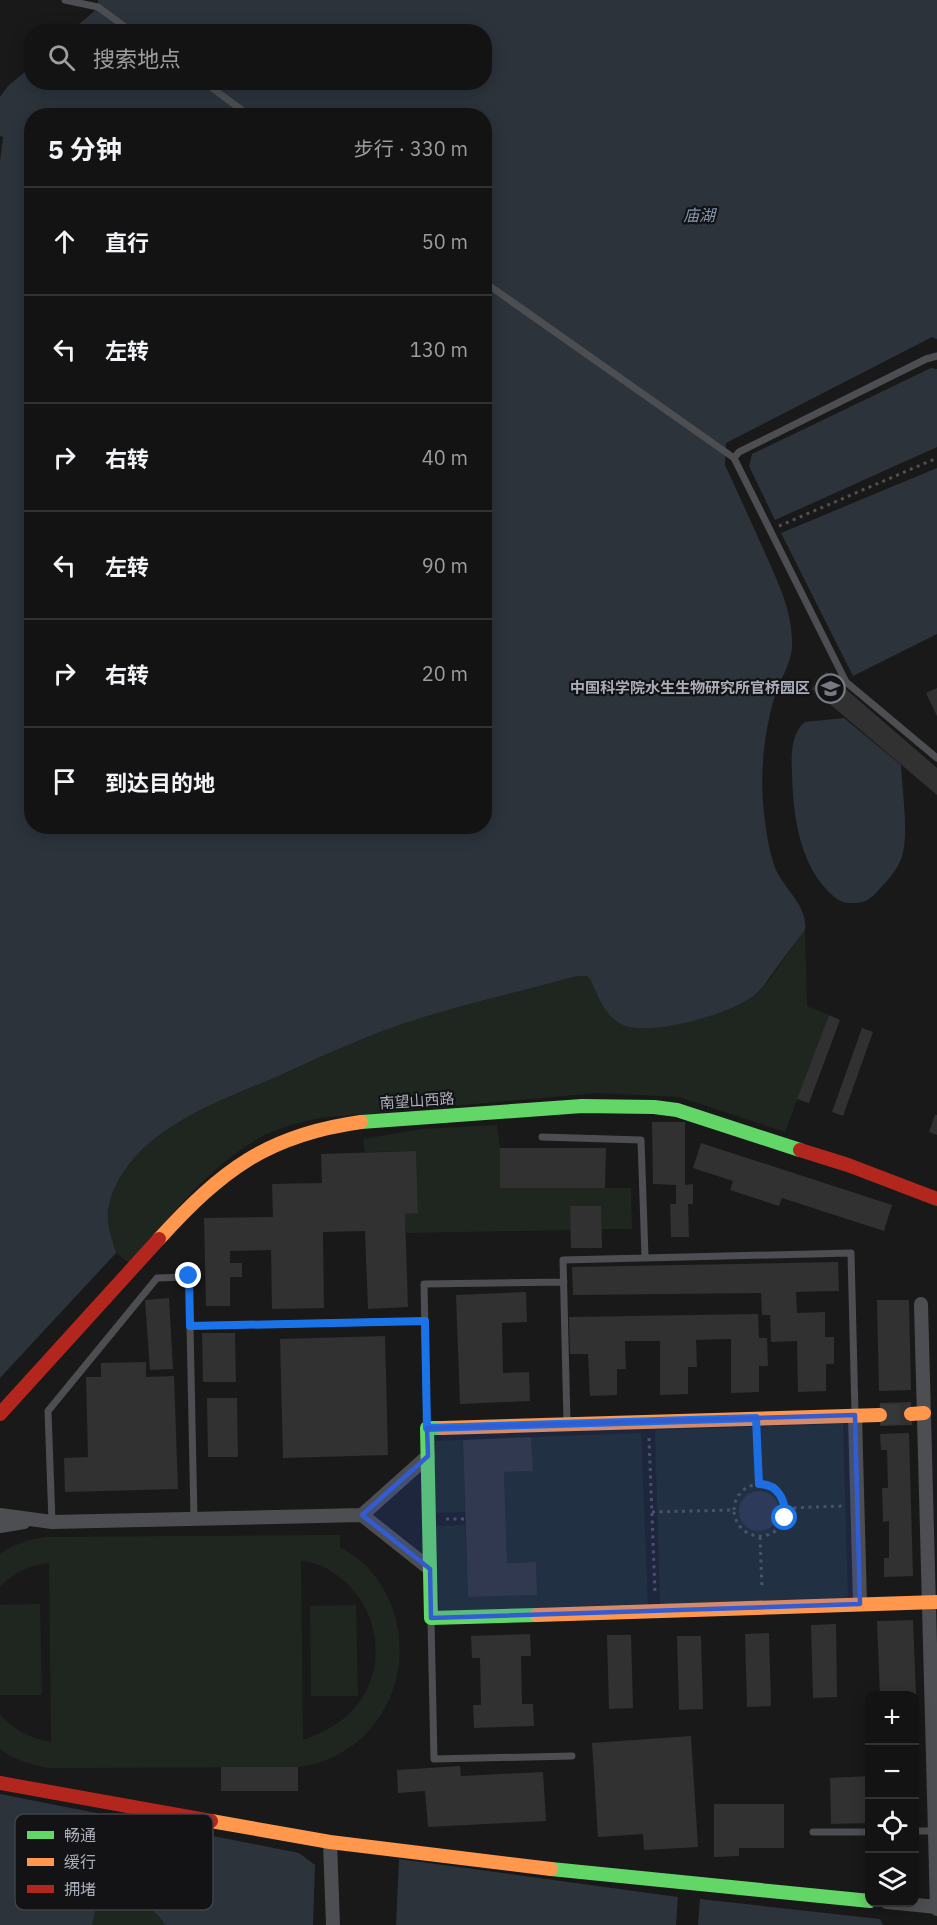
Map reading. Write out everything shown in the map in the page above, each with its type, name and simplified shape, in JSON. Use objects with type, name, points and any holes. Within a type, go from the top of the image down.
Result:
[{"type":"street","name":"南望山西路","points":[[0,1414],[158,1240],[214,1183],[253,1156],[297,1135],[316,1130],[390,1119],[615,1106],[659,1107],[677,1110],[934,1195]]},
{"type":"street","points":[[919,1906],[937,1908],[934,1831],[932,1504],[917,1413],[921,1304]]},
{"type":"street","points":[[880,1414],[427,1428],[431,1618],[933,1602]]},
{"type":"street","points":[[855,1415],[860,1604]]},
{"type":"street","points":[[362,1515],[428,1456]]},
{"type":"street","points":[[0,1515],[52,1522],[362,1515],[430,1569]]},
{"type":"street","points":[[0,1526],[38,1520]]},
{"type":"street","points":[[0,1782],[31,1790],[169,1814]]},
{"type":"street","points":[[213,1822],[330,1842],[548,1869],[865,1901]]},
{"type":"street","points":[[330,1842],[333,1925]]},
{"type":"lane","points":[[65,0],[98,8],[121,24]]},
{"type":"lane","points":[[215,90],[239,108]]},
{"type":"lane","points":[[492,288],[734,458],[846,682],[937,758]]},
{"type":"lane","points":[[734,458],[739,452],[926,359],[937,356]]},
{"type":"lane","points":[[542,1137],[641,1140],[645,1257]]},
{"type":"lane","points":[[567,1424],[563,1260],[645,1257],[851,1252],[855,1415]]},
{"type":"lane","points":[[52,1522],[48,1411],[157,1278],[189,1276],[194,1519]]},
{"type":"lane","points":[[427,1428],[424,1284],[564,1282]]},
{"type":"lane","points":[[190,1326],[425,1321]]},
{"type":"lane","points":[[431,1618],[434,1759],[572,1756]]},
{"type":"lane","points":[[919,1831],[934,1831]]},
{"type":"lane","points":[[813,1832],[865,1832]]},
{"type":"path","points":[[770,530],[937,458]]},
{"type":"path","points":[[756,1418],[759,1484]]},
{"type":"path","points":[[649,1421],[656,1611]]},
{"type":"path","points":[[759,1484],[772,1487],[779,1493],[786,1509],[782,1525],[776,1532],[760,1537],[752,1536],[738,1526],[733,1510],[739,1493],[746,1487],[759,1484]]},
{"type":"path","points":[[786,1509],[857,1505]]},
{"type":"path","points":[[652,1512],[733,1510]]},
{"type":"path","points":[[760,1537],[763,1607]]},
{"type":"highlighted area","points":[[855,1415],[860,1604],[431,1618],[430,1569],[362,1515],[428,1456],[427,1428]]},
{"type":"shaded area","points":[[805,930],[807,1006],[829,1015],[785,1132],[679,1097],[597,1093],[320,1118],[280,1129],[246,1146],[209,1175],[192,1192],[129,1263],[116,1253],[108,1223],[108,1211],[119,1180],[135,1158],[154,1139],[201,1110],[354,1042],[402,1024],[577,976],[587,976],[590,979],[610,1016],[621,1024],[651,1027],[692,1021],[713,1015],[747,1001],[758,993]]},
{"type":"shaded area","points":[[497,1125],[500,1148],[500,1188],[631,1188],[632,1229],[601,1229],[570,1207],[571,1230],[406,1233],[405,1214],[418,1213],[416,1151],[365,1152],[363,1139],[422,1129]]},
{"type":"shaded area","points":[[843,1424],[848,1599],[660,1604],[655,1430]]},
{"type":"shaded area","points":[[641,1433],[648,1604],[439,1612],[436,1526],[465,1525],[468,1597],[537,1595],[536,1562],[507,1563],[504,1472],[532,1471],[531,1437]]},
{"type":"shaded area","points":[[463,1440],[465,1512],[435,1513],[433,1441]]},
{"type":"shaded area","points":[[340,1535],[340,1547],[369,1569],[388,1597],[398,1628],[399,1660],[393,1690],[379,1718],[358,1741],[331,1758],[298,1767],[49,1768],[17,1759],[0,1749],[0,1715],[23,1733],[51,1742],[49,1563],[22,1570],[0,1587],[0,1554],[21,1543],[45,1537]],"holes":[[[301,1561],[330,1570],[355,1593],[370,1618],[376,1648],[372,1677],[355,1708],[331,1727],[303,1740]]]},
{"type":"shaded area","points":[[40,1604],[42,1695],[0,1695],[0,1605]]},
{"type":"shaded area","points":[[356,1605],[358,1696],[311,1696],[310,1606]]},
{"type":"shaded area","points":[[96,1910],[151,1910],[165,1925],[92,1925]]},
{"type":"water","name":"庙湖","points":[[98,0],[937,0],[937,339],[932,337],[726,443],[725,465],[777,581],[787,607],[792,634],[788,666],[775,695],[768,726],[763,758],[762,789],[772,858],[780,877],[800,906],[805,921],[805,930],[760,990],[728,1010],[689,1022],[669,1026],[633,1028],[621,1024],[610,1016],[590,979],[587,976],[577,976],[402,1024],[201,1110],[154,1139],[135,1158],[119,1180],[109,1205],[108,1223],[116,1253],[0,1378],[0,162],[3,137],[0,136],[0,97],[8,86],[24,73],[24,90],[492,90],[492,24],[79,24],[98,8]]},
{"type":"water","points":[[931,368],[937,369],[937,447],[775,520],[749,466],[752,454]]},
{"type":"water","points":[[937,468],[937,634],[853,676],[781,533]]},
{"type":"water","points":[[844,718],[901,765],[904,811],[904,847],[898,866],[873,896],[856,903],[844,902],[835,897],[826,889],[809,863],[799,834],[793,788],[793,745],[800,727],[805,722]]},
{"type":"water","points":[[759,1491],[767,1492],[773,1497],[778,1503],[778,1519],[773,1525],[767,1530],[759,1531],[751,1530],[745,1525],[740,1519],[739,1511],[740,1503],[745,1497],[751,1492]]},
{"type":"water","points":[[0,1794],[101,1814],[15,1814],[15,1910],[96,1910],[92,1925],[0,1925]]},
{"type":"water","points":[[213,1836],[299,1853],[315,1865],[313,1925],[165,1925],[150,1910],[213,1910]]},
{"type":"water","points":[[399,1859],[678,1897],[676,1925],[396,1925]]},
{"type":"water","points":[[700,1899],[880,1919],[883,1925],[698,1925]]},
{"type":"building","points":[[826,672],[937,768],[937,795],[812,689]]},
{"type":"building","points":[[937,688],[937,716],[926,693]]},
{"type":"building","points":[[829,1015],[840,1020],[809,1103],[797,1099]]},
{"type":"building","points":[[862,1028],[873,1032],[843,1116],[832,1112]]},
{"type":"building","points":[[935,1115],[937,1115],[937,1135],[929,1132]]},
{"type":"building","points":[[652,1122],[685,1122],[685,1185],[693,1184],[693,1204],[688,1204],[689,1237],[671,1237],[670,1204],[676,1204],[676,1185],[653,1184]]},
{"type":"building","points":[[701,1143],[892,1205],[884,1231],[782,1198],[779,1206],[730,1190],[733,1181],[693,1168]]},
{"type":"building","points":[[500,1148],[606,1148],[605,1188],[500,1188]]},
{"type":"building","points":[[416,1151],[418,1213],[405,1214],[408,1307],[368,1309],[365,1231],[323,1232],[324,1308],[272,1309],[271,1250],[230,1251],[230,1263],[242,1263],[242,1277],[230,1277],[230,1306],[206,1306],[204,1218],[273,1217],[272,1184],[322,1183],[321,1154]]},
{"type":"building","points":[[570,1206],[601,1206],[602,1248],[571,1248]]},
{"type":"building","points":[[838,1262],[839,1291],[796,1292],[797,1313],[825,1312],[825,1337],[834,1337],[834,1364],[826,1364],[826,1391],[798,1392],[797,1341],[771,1342],[770,1315],[762,1315],[761,1293],[573,1295],[572,1267]]},
{"type":"building","points":[[526,1292],[527,1322],[502,1323],[503,1373],[529,1372],[530,1401],[460,1404],[456,1295]]},
{"type":"building","points":[[169,1298],[173,1369],[150,1370],[145,1300]]},
{"type":"building","points":[[877,1300],[909,1300],[911,1390],[879,1391]]},
{"type":"building","points":[[758,1314],[759,1338],[767,1338],[768,1366],[759,1366],[759,1392],[731,1393],[731,1339],[696,1340],[697,1367],[688,1367],[688,1394],[660,1395],[660,1341],[625,1341],[626,1369],[617,1369],[617,1395],[590,1396],[588,1354],[570,1354],[569,1317]]},
{"type":"building","points":[[202,1333],[235,1333],[236,1382],[203,1382]]},
{"type":"building","points":[[385,1336],[388,1455],[283,1458],[280,1339]]},
{"type":"building","points":[[146,1362],[146,1377],[174,1376],[178,1489],[65,1492],[64,1458],[88,1457],[86,1377],[101,1377],[101,1363]]},
{"type":"building","points":[[207,1398],[237,1398],[238,1457],[208,1457]]},
{"type":"building","points":[[911,1402],[912,1425],[880,1426],[880,1403]]},
{"type":"building","points":[[909,1433],[913,1576],[884,1577],[884,1558],[889,1558],[889,1521],[883,1522],[882,1488],[888,1488],[887,1450],[881,1450],[880,1434]]},
{"type":"building","points":[[531,1437],[533,1471],[504,1472],[507,1563],[536,1562],[537,1595],[468,1597],[463,1440]]},
{"type":"building","points":[[913,1620],[916,1691],[880,1691],[877,1621]]},
{"type":"building","points":[[836,1624],[837,1697],[813,1698],[811,1625]]},
{"type":"building","points":[[769,1633],[771,1706],[747,1707],[745,1634]]},
{"type":"building","points":[[530,1634],[531,1656],[521,1656],[522,1704],[533,1704],[534,1726],[474,1728],[473,1705],[481,1705],[480,1658],[472,1658],[471,1636]]},
{"type":"building","points":[[607,1635],[631,1635],[633,1708],[609,1709]]},
{"type":"building","points":[[677,1636],[701,1636],[703,1709],[679,1710]]},
{"type":"building","points":[[691,1736],[698,1847],[644,1850],[643,1834],[598,1837],[592,1743]]},
{"type":"building","points":[[460,1766],[461,1776],[543,1772],[546,1821],[428,1827],[425,1791],[398,1793],[397,1770]]},
{"type":"building","points":[[221,1767],[298,1767],[298,1791],[221,1791]]},
{"type":"building","points":[[865,1776],[865,1823],[831,1824],[830,1778]]},
{"type":"building","points":[[714,1804],[784,1804],[784,1848],[739,1848],[739,1856],[714,1857]]},
{"type":"tunnel","points":[[880,1415],[911,1414]]},
{"type":"traffic: fast","points":[[361,1122],[582,1106],[654,1107],[677,1110],[800,1150]]},
{"type":"traffic: fast","points":[[442,1428],[427,1428],[431,1618],[537,1615]]},
{"type":"traffic: fast","points":[[551,1869],[865,1900]]},
{"type":"traffic: slow","points":[[159,1239],[204,1193],[248,1160],[299,1136],[361,1122]]},
{"type":"traffic: slow","points":[[911,1414],[924,1413]]},
{"type":"traffic: slow","points":[[442,1428],[880,1415]]},
{"type":"traffic: slow","points":[[537,1615],[937,1602]]},
{"type":"traffic: slow","points":[[213,1821],[330,1842],[551,1869]]},
{"type":"traffic: jam","points":[[800,1150],[848,1165],[937,1199]]},
{"type":"traffic: jam","points":[[0,1414],[159,1239]]},
{"type":"traffic: jam","points":[[0,1783],[172,1814]]},
{"type":"place","name":"中国科学院水生生物研究所官桥园区","points":[[831,688]]},
{"type":"route","points":[[189,1276],[190,1326],[425,1321],[427,1428],[756,1418],[759,1484],[772,1487],[779,1493],[784,1500],[785,1518]]}]
